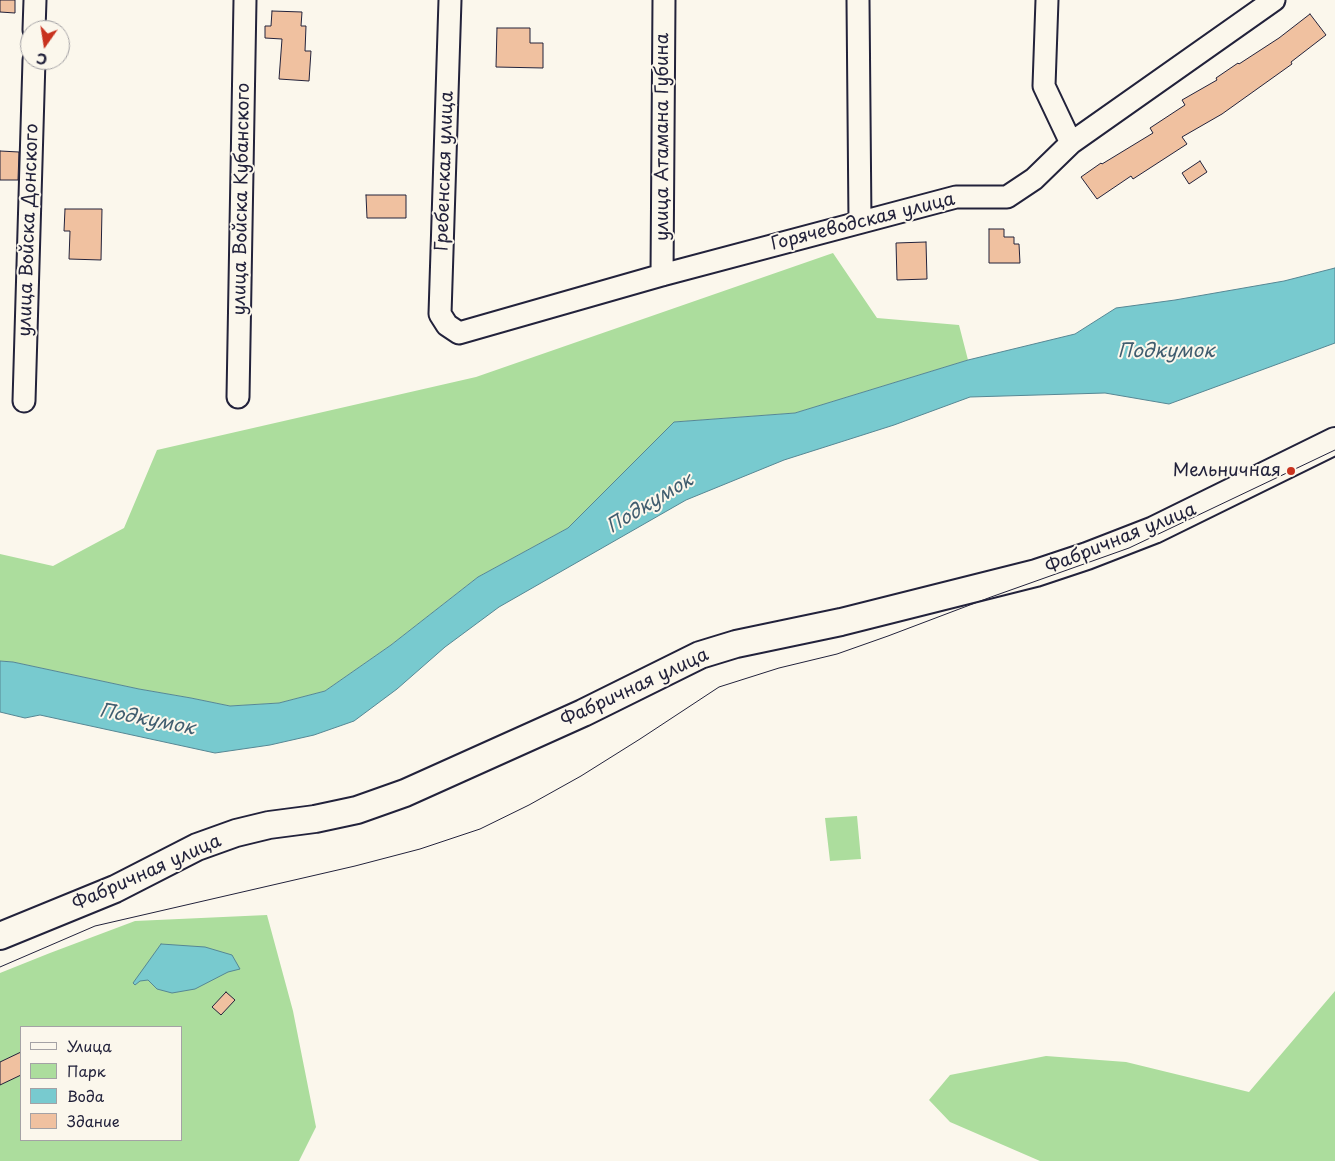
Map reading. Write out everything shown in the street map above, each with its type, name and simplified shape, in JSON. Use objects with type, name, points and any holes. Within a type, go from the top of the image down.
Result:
[{"type":"main road","name":"Фабричная улица","points":[[0,936],[115,889],[197,847],[236,833],[269,825],[315,819],[357,810],[405,793],[584,713],[700,655],[736,644],[841,622],[1036,573],[1087,556],[1154,530],[1335,441]]},
{"type":"street","points":[[34,20],[35,0]]},
{"type":"street","name":"улица Войска Кубанского","points":[[238,397],[246,0]]},
{"type":"street","name":"Гребенская улица","points":[[450,0],[440,314],[446,325],[459,333]]},
{"type":"street","name":"улица Атамана Губина","points":[[662,275],[664,0]]},
{"type":"street","points":[[858,0],[860,222]]},
{"type":"street","points":[[1047,0],[1044,86],[1071,143]]},
{"type":"street","name":"Горячеводская улица","points":[[459,333],[662,275],[956,197],[1007,197],[1034,179],[1071,143],[1274,0]]},
{"type":"street","name":"улица Войска Донского","points":[[24,401],[34,70]]},
{"type":"green space","points":[[833,253],[877,318],[959,325],[968,360],[795,413],[674,422],[568,528],[478,577],[391,645],[325,691],[279,703],[230,706],[13,662],[0,661],[0,554],[53,566],[124,528],[157,450],[476,377]]},
{"type":"green space","points":[[857,816],[861,859],[830,861],[825,818]]},
{"type":"green space","points":[[267,915],[293,1011],[316,1127],[299,1161],[0,1161],[0,973],[135,921]]},
{"type":"green space","points":[[1335,991],[1335,1161],[1040,1161],[950,1122],[929,1100],[950,1075],[1046,1056],[1126,1062],[1249,1092]]},
{"type":"water","name":"Подкумок","points":[[1335,268],[1335,343],[1169,404],[1105,393],[970,397],[894,425],[784,460],[686,500],[499,607],[445,647],[397,689],[354,721],[314,735],[270,745],[215,753],[40,715],[25,718],[0,712],[0,661],[13,662],[230,706],[279,703],[325,691],[391,645],[478,577],[568,528],[674,422],[795,413],[968,360],[1075,334],[1116,308],[1284,281]]},
{"type":"water","points":[[161,944],[205,947],[232,955],[240,969],[228,972],[195,989],[172,993],[157,989],[148,980],[140,981],[135,985],[133,983]]},
{"type":"building","points":[[0,0],[15,0],[15,13],[0,12]]},
{"type":"building","points":[[272,11],[302,12],[301,26],[306,26],[305,51],[311,51],[309,81],[279,79],[282,39],[265,38],[265,26],[271,26]]},
{"type":"building","points":[[1310,14],[1326,35],[1291,62],[1292,64],[1222,114],[1182,137],[1187,144],[1133,179],[1131,176],[1097,199],[1081,177],[1101,163],[1153,133],[1150,128],[1185,105],[1182,100],[1217,80],[1216,78],[1279,38]]},
{"type":"building","points":[[497,28],[530,28],[530,43],[543,43],[543,68],[496,67]]},
{"type":"building","points":[[0,151],[19,152],[18,180],[0,180]]},
{"type":"building","points":[[1200,161],[1207,172],[1189,184],[1182,173]]},
{"type":"building","points":[[366,195],[406,195],[406,218],[367,218]]},
{"type":"building","points":[[65,209],[102,209],[101,260],[69,259],[70,231],[64,231]]},
{"type":"building","points":[[989,229],[1004,229],[1004,237],[1014,237],[1014,244],[1019,244],[1020,263],[989,263]]},
{"type":"building","points":[[926,242],[927,279],[897,280],[896,243]]},
{"type":"building","points":[[226,992],[235,1000],[221,1015],[212,1007]]},
{"type":"building","points":[[20,1052],[20,1075],[0,1085],[0,1062]]},
{"type":"tram line","points":[[0,967],[95,926],[355,866],[420,849],[480,829],[529,805],[581,776],[719,687],[779,668],[837,654],[1129,548],[1335,450]]},
{"type":"place","name":"Мельничная","points":[[1291,471]]}]
